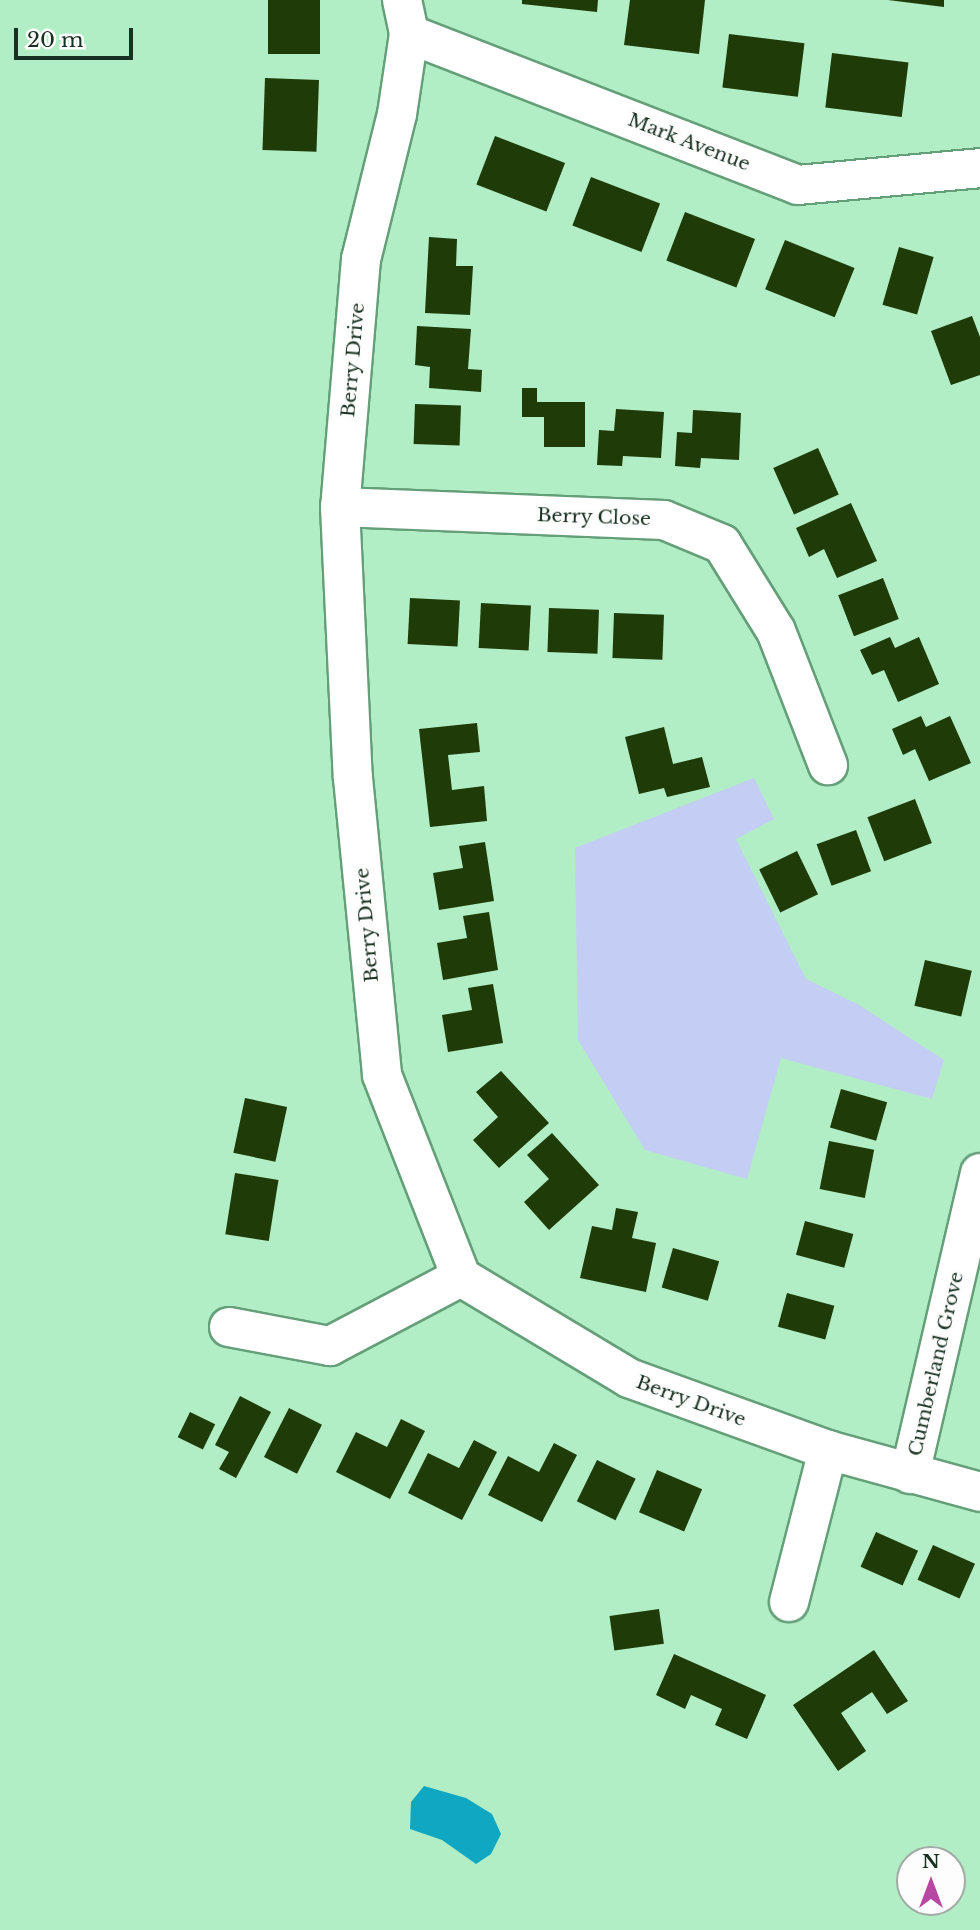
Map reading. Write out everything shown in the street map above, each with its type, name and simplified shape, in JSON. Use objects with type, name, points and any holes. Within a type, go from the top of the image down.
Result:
[{"type":"street","name":"Mark Avenue","points":[[405,17],[798,185],[980,169]]},
{"type":"street","name":"Berry Drive","points":[[405,17],[397,114],[361,259],[340,507],[354,778],[382,1074],[461,1277],[629,1378],[828,1450],[980,1492]]},
{"type":"street","name":"Berry Close","points":[[340,507],[664,520],[722,544],[776,631],[828,765]]},
{"type":"street","name":"Cumberland Grove","points":[[910,1474],[980,1173]]},
{"type":"street","points":[[229,1326],[330,1346],[461,1277]]},
{"type":"street","points":[[789,1602],[828,1450]]},
{"type":"shaded area","points":[[754,778],[774,819],[736,839],[806,979],[859,1005],[944,1060],[932,1099],[781,1058],[747,1179],[645,1150],[578,1040],[575,848]]},
{"type":"water","points":[[424,1786],[466,1798],[492,1814],[501,1834],[491,1854],[476,1864],[442,1840],[410,1829],[411,1802]]},
{"type":"building","points":[[268,0],[320,0],[320,54],[268,54]]},
{"type":"building","points":[[522,0],[598,0],[597,12],[522,4]]},
{"type":"building","points":[[630,0],[705,0],[699,54],[624,45]]},
{"type":"building","points":[[888,0],[944,0],[944,7]]},
{"type":"building","points":[[729,34],[804,43],[798,97],[722,88]]},
{"type":"building","points":[[832,53],[908,62],[902,117],[825,108]]},
{"type":"building","points":[[265,78],[319,80],[316,152],[262,150]]},
{"type":"building","points":[[495,136],[565,163],[546,211],[476,185]]},
{"type":"building","points":[[591,177],[660,204],[641,252],[572,226]]},
{"type":"building","points":[[685,212],[755,239],[736,287],[666,261]]},
{"type":"building","points":[[429,237],[457,239],[456,266],[473,266],[470,315],[425,313]]},
{"type":"building","points":[[785,240],[855,268],[835,317],[765,289]]},
{"type":"building","points":[[899,247],[934,257],[917,315],[882,305]]},
{"type":"building","points":[[972,316],[980,337],[980,375],[951,385],[931,331]]},
{"type":"building","points":[[417,326],[471,329],[468,369],[482,370],[481,392],[429,388],[430,367],[415,365]]},
{"type":"building","points":[[522,388],[537,388],[537,402],[585,402],[585,447],[544,447],[544,417],[522,417]]},
{"type":"building","points":[[415,404],[461,406],[460,446],[414,444]]},
{"type":"building","points":[[616,409],[664,412],[661,458],[623,456],[622,466],[597,465],[599,430],[614,431]]},
{"type":"building","points":[[693,410],[741,413],[739,460],[701,458],[700,468],[675,466],[677,432],[692,433]]},
{"type":"building","points":[[818,448],[839,495],[794,515],[773,468]]},
{"type":"building","points":[[851,503],[877,561],[837,578],[824,549],[809,557],[796,528]]},
{"type":"building","points":[[883,578],[899,619],[854,636],[838,595]]},
{"type":"building","points":[[410,598],[460,601],[458,647],[408,644]]},
{"type":"building","points":[[481,603],[531,606],[529,651],[479,648]]},
{"type":"building","points":[[549,608],[599,610],[597,654],[547,652]]},
{"type":"building","points":[[614,613],[664,615],[662,660],[612,658]]},
{"type":"building","points":[[890,637],[895,648],[919,637],[939,684],[898,702],[884,670],[872,675],[860,650]]},
{"type":"building","points":[[921,716],[926,727],[950,716],[971,763],[929,781],[915,749],[903,755],[892,729]]},
{"type":"building","points":[[477,723],[480,752],[448,755],[452,790],[484,786],[487,821],[430,827],[419,729]]},
{"type":"building","points":[[664,727],[673,764],[702,757],[710,787],[667,797],[664,788],[639,794],[625,737]]},
{"type":"building","points":[[915,799],[932,843],[884,861],[867,817]]},
{"type":"building","points":[[856,830],[871,871],[832,886],[817,844]]},
{"type":"building","points":[[485,842],[494,901],[439,910],[433,873],[463,868],[459,846]]},
{"type":"building","points":[[797,851],[818,894],[780,913],[759,869]]},
{"type":"building","points":[[489,912],[498,970],[443,980],[437,943],[467,938],[463,916]]},
{"type":"building","points":[[925,960],[972,971],[961,1017],[914,1006]]},
{"type":"building","points":[[493,984],[503,1043],[448,1052],[442,1015],[472,1010],[468,988]]},
{"type":"building","points":[[501,1071],[549,1123],[499,1168],[473,1140],[498,1117],[476,1092]]},
{"type":"building","points":[[841,1089],[887,1102],[876,1141],[830,1127]]},
{"type":"building","points":[[245,1098],[287,1107],[275,1162],[233,1153]]},
{"type":"building","points":[[552,1133],[599,1185],[549,1230],[524,1202],[549,1179],[527,1155]]},
{"type":"building","points":[[829,1141],[874,1150],[865,1198],[820,1189]]},
{"type":"building","points":[[235,1173],[278,1180],[269,1241],[225,1234]]},
{"type":"building","points":[[616,1208],[638,1212],[632,1238],[656,1243],[646,1292],[580,1278],[592,1226],[612,1230]]},
{"type":"building","points":[[805,1221],[853,1234],[844,1268],[796,1255]]},
{"type":"building","points":[[673,1248],[719,1261],[708,1301],[662,1287]]},
{"type":"building","points":[[787,1293],[834,1306],[825,1339],[778,1327]]},
{"type":"building","points":[[240,1396],[271,1412],[236,1478],[219,1469],[229,1452],[215,1445]]},
{"type":"building","points":[[289,1408],[322,1425],[297,1474],[264,1457]]},
{"type":"building","points":[[190,1412],[215,1424],[203,1449],[178,1437]]},
{"type":"building","points":[[401,1419],[425,1431],[390,1499],[336,1472],[356,1432],[387,1447]]},
{"type":"building","points":[[474,1440],[497,1452],[462,1520],[408,1493],[428,1453],[459,1468]]},
{"type":"building","points":[[554,1443],[577,1455],[542,1522],[488,1495],[508,1456],[539,1472]]},
{"type":"building","points":[[597,1460],[636,1479],[615,1520],[577,1501]]},
{"type":"building","points":[[657,1470],[702,1489],[684,1531],[639,1512]]},
{"type":"building","points":[[876,1532],[918,1551],[903,1585],[861,1567]]},
{"type":"building","points":[[933,1545],[975,1564],[960,1598],[918,1580]]},
{"type":"building","points":[[659,1609],[664,1644],[614,1651],[609,1616]]},
{"type":"building","points":[[874,1650],[908,1701],[887,1714],[872,1692],[841,1713],[866,1751],[838,1771],[793,1705]]},
{"type":"building","points":[[674,1654],[766,1695],[747,1739],[715,1725],[722,1709],[691,1695],[685,1709],[656,1695]]}]
